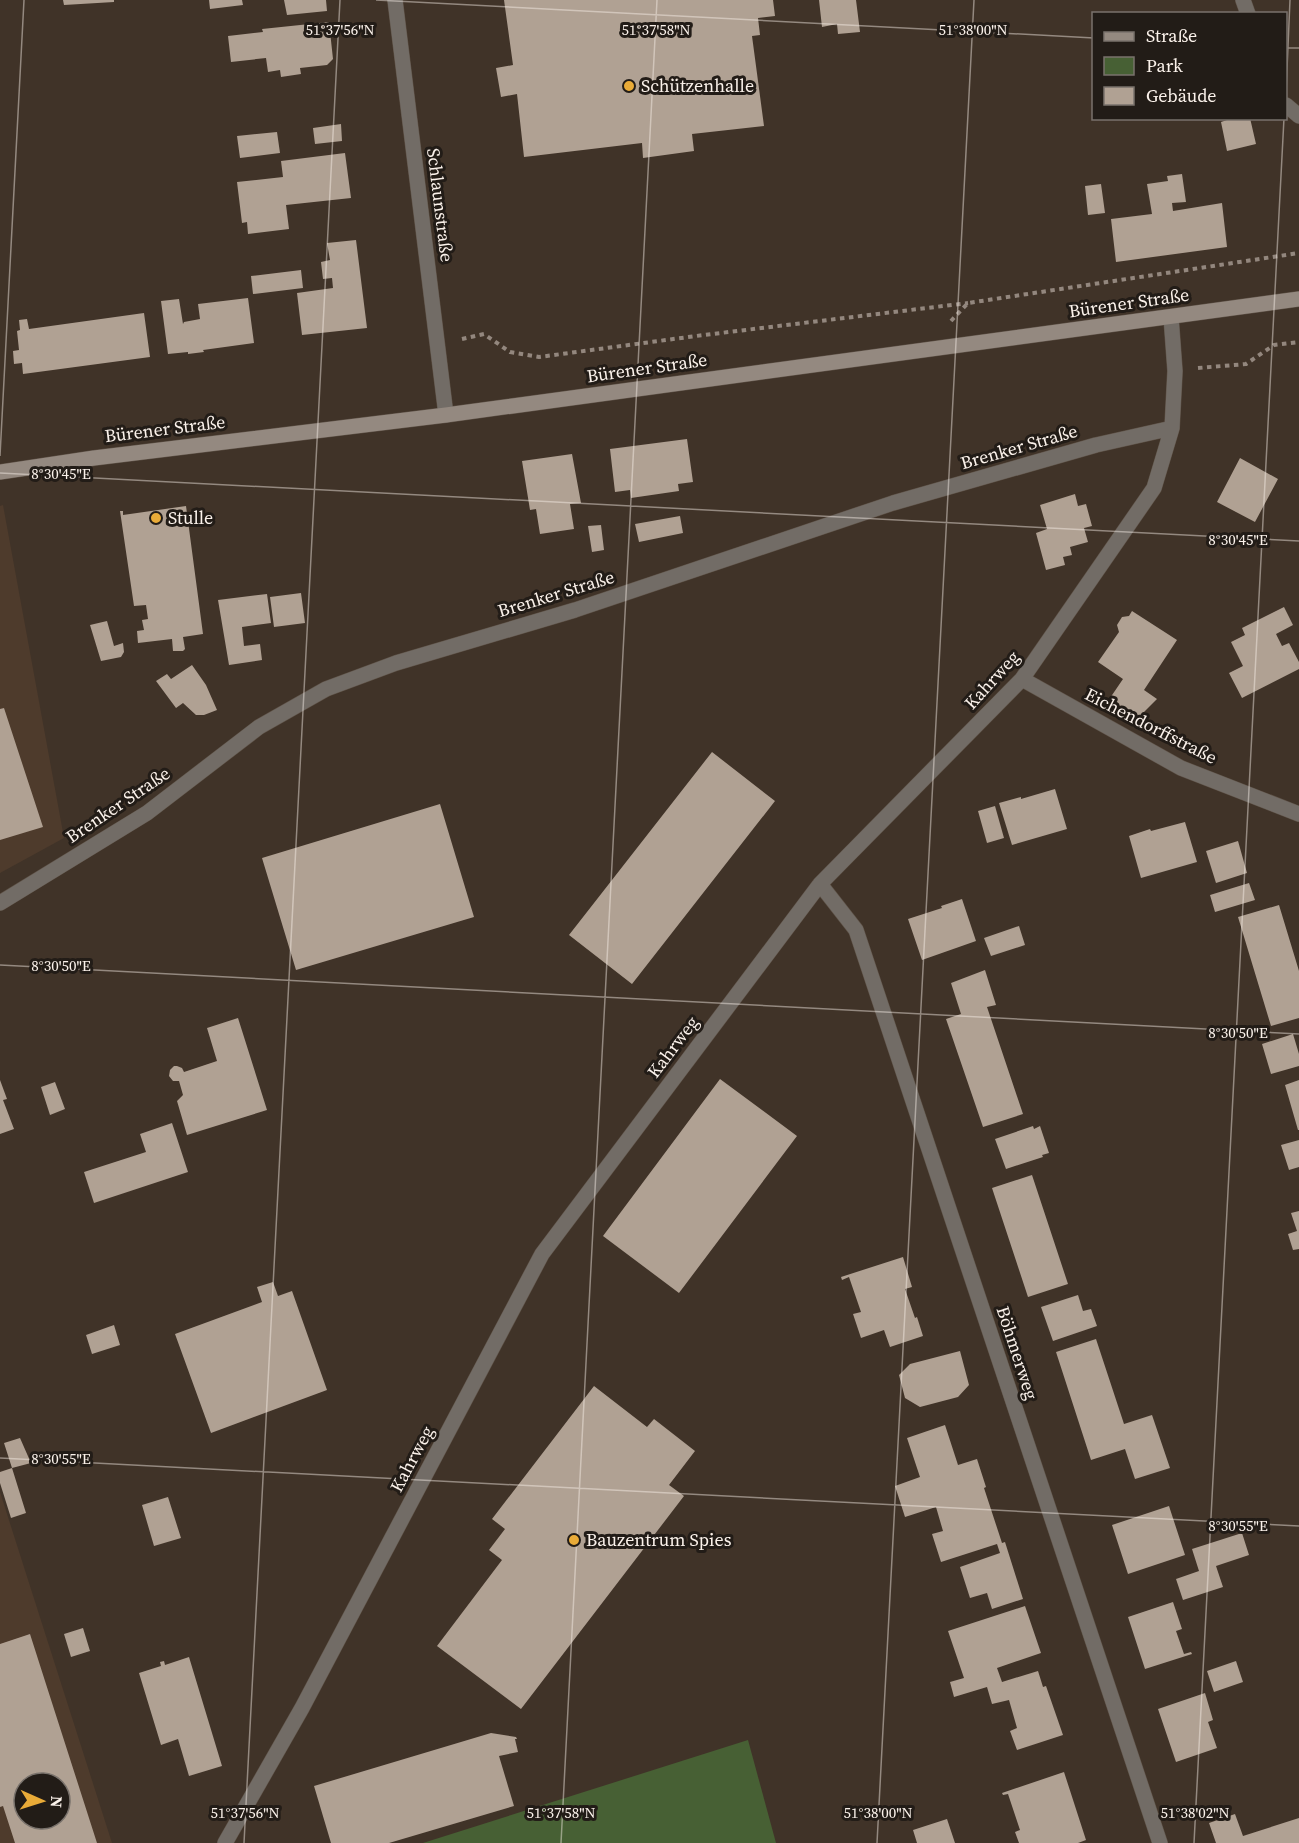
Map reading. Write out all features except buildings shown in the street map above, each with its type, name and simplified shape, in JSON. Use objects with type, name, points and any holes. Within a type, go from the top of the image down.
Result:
[{"type":"main road","name":"Bürener Straße","points":[[0,472],[94,458],[446,415],[1299,300]]},
{"type":"street","name":"Schlaunstraße","points":[[395,0],[446,415]]},
{"type":"street","points":[[1287,106],[1299,116]]},
{"type":"street","name":"Kahrweg","points":[[225,1843],[302,1708],[542,1254],[820,884],[1022,679],[1154,488],[1172,428],[1175,370],[1171,317]]},
{"type":"street","name":"Brenker Straße","points":[[0,903],[147,813],[259,727],[326,689],[396,663],[575,610],[893,503],[1096,445],[1172,428]]},
{"type":"street","name":"Eichendorffstraße","points":[[1022,679],[1181,768],[1299,814]]},
{"type":"street","name":"Böhmerweg","points":[[820,884],[856,930],[1160,1843]]},
{"type":"path","points":[[437,344],[484,334],[510,352],[539,357],[968,303],[1299,253]]},
{"type":"path","points":[[924,350],[968,303]]},
{"type":"path","points":[[1175,370],[1246,364],[1274,345],[1299,342]]},
{"type":"shaded area","points":[[3,505],[64,838],[0,873],[0,506]]},
{"type":"shaded area","points":[[0,1492],[112,1843],[0,1843]]},
{"type":"green space","points":[[748,1740],[776,1843],[423,1843]]},
{"type":"place","name":"Schützenhalle","points":[[629,86]]},
{"type":"place","name":"Stulle","points":[[156,518]]},
{"type":"place","name":"Bauzentrum Spies","points":[[574,1540]]}]
